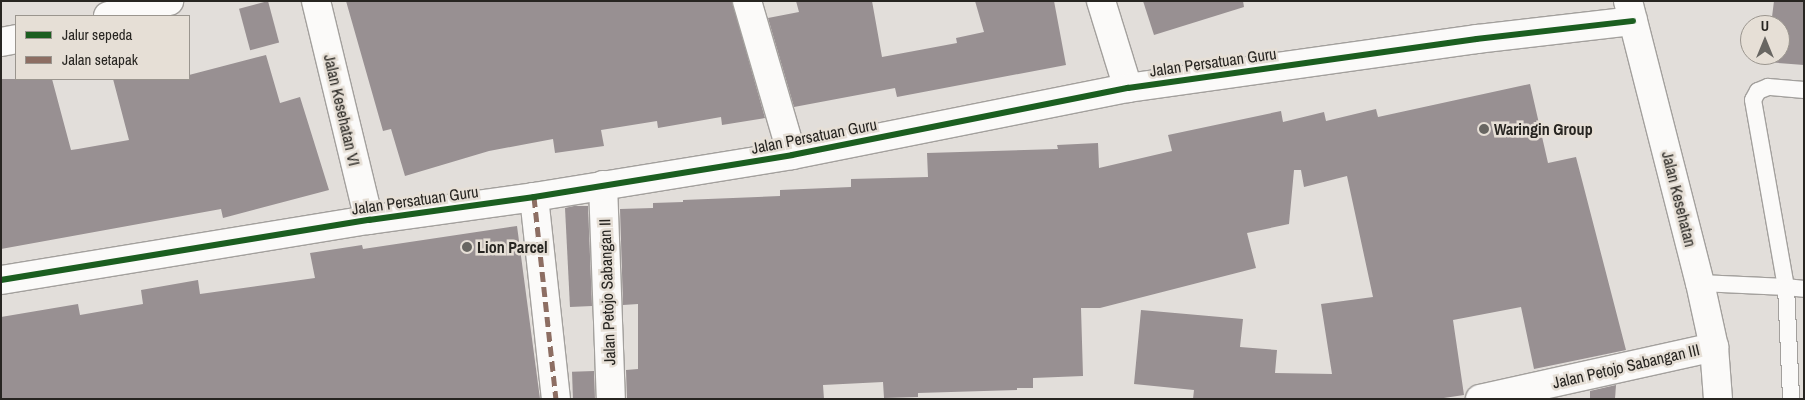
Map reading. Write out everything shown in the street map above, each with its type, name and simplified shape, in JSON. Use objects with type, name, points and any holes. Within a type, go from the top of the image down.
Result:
[{"type":"street","points":[[112,15],[169,1]]},
{"type":"street","name":"Jalan Kesehatan VI","points":[[316,1],[369,220]]},
{"type":"street","points":[[747,1],[792,155]]},
{"type":"street","points":[[1101,1],[1128,88]]},
{"type":"street","name":"Jalan Persatuan Guru","points":[[1,280],[369,220],[534,197],[792,155],[1128,88],[1477,39],[1630,11]]},
{"type":"street","name":"Jalan Kesehatan","points":[[1630,11],[1700,283],[1714,347],[1718,399]]},
{"type":"street","points":[[1,42],[15,39]]},
{"type":"street","name":"Jalan Petojo Sabangan II","points":[[603,185],[611,399]]},
{"type":"street","points":[[534,197],[556,399]]},
{"type":"street","name":"Jalan Petojo Sabangan III","points":[[1480,399],[1714,347]]},
{"type":"lane","points":[[1791,399],[1786,288],[1753,100],[1758,91],[1768,87],[1804,90]]},
{"type":"lane","points":[[1700,283],[1804,289]]},
{"type":"building","points":[[268,1],[279,43],[250,50],[239,9]]},
{"type":"building","points":[[346,1],[732,1],[765,118],[722,125],[721,117],[658,128],[657,121],[601,130],[604,146],[555,153],[553,139],[489,151],[405,176],[391,129],[383,131]]},
{"type":"building","points":[[796,1],[872,1],[882,57],[957,43],[956,38],[984,32],[975,1],[1054,1],[1066,65],[897,97],[895,88],[794,107],[768,18],[799,12]]},
{"type":"building","points":[[1143,1],[1243,1],[1244,7],[1154,35]]},
{"type":"building","points":[[1774,1],[1804,1],[1804,65],[1790,64],[1790,15],[1772,15]]},
{"type":"building","points":[[266,55],[280,103],[300,97],[329,190],[223,218],[221,209],[1,249],[1,79],[52,80],[71,150],[129,140],[113,80],[190,80],[190,75]]},
{"type":"building","points":[[1530,84],[1548,163],[1576,157],[1626,350],[1534,369],[1521,307],[1453,320],[1464,395],[1437,399],[1193,399],[1194,390],[1134,384],[1141,310],[1243,319],[1240,347],[1277,350],[1275,373],[1332,374],[1321,304],[1373,297],[1347,176],[1304,187],[1301,170],[1294,170],[1289,224],[1247,233],[1256,268],[1100,308],[1081,308],[1083,376],[1033,378],[1033,388],[918,393],[918,397],[884,398],[883,382],[823,385],[824,399],[627,399],[626,370],[638,369],[638,304],[623,305],[620,209],[653,208],[653,203],[683,202],[683,200],[780,196],[780,190],[851,187],[851,179],[928,177],[927,153],[1058,149],[1057,145],[1098,143],[1099,168],[1172,151],[1168,135],[1281,111],[1283,122],[1324,112],[1326,121],[1376,109],[1378,117]]},
{"type":"building","points":[[588,206],[592,306],[570,307],[565,208]]},
{"type":"building","points":[[517,226],[540,399],[1,399],[1,317],[78,304],[80,315],[143,304],[141,290],[198,280],[200,294],[315,278],[310,253],[362,245],[363,249]]},
{"type":"building","points":[[594,371],[595,399],[573,399],[572,372]]},
{"type":"building","points":[[1616,385],[1615,399],[1590,399],[1590,391]]},
{"type":"marked path","points":[[534,197],[556,399]]},
{"type":"cycle path","points":[[1,280],[369,220],[534,197],[792,155],[1128,88],[1477,39],[1633,21]]},
{"type":"place","name":"Waringin Group","points":[[1484,129]]},
{"type":"place","name":"Lion Parcel","points":[[467,247]]}]
